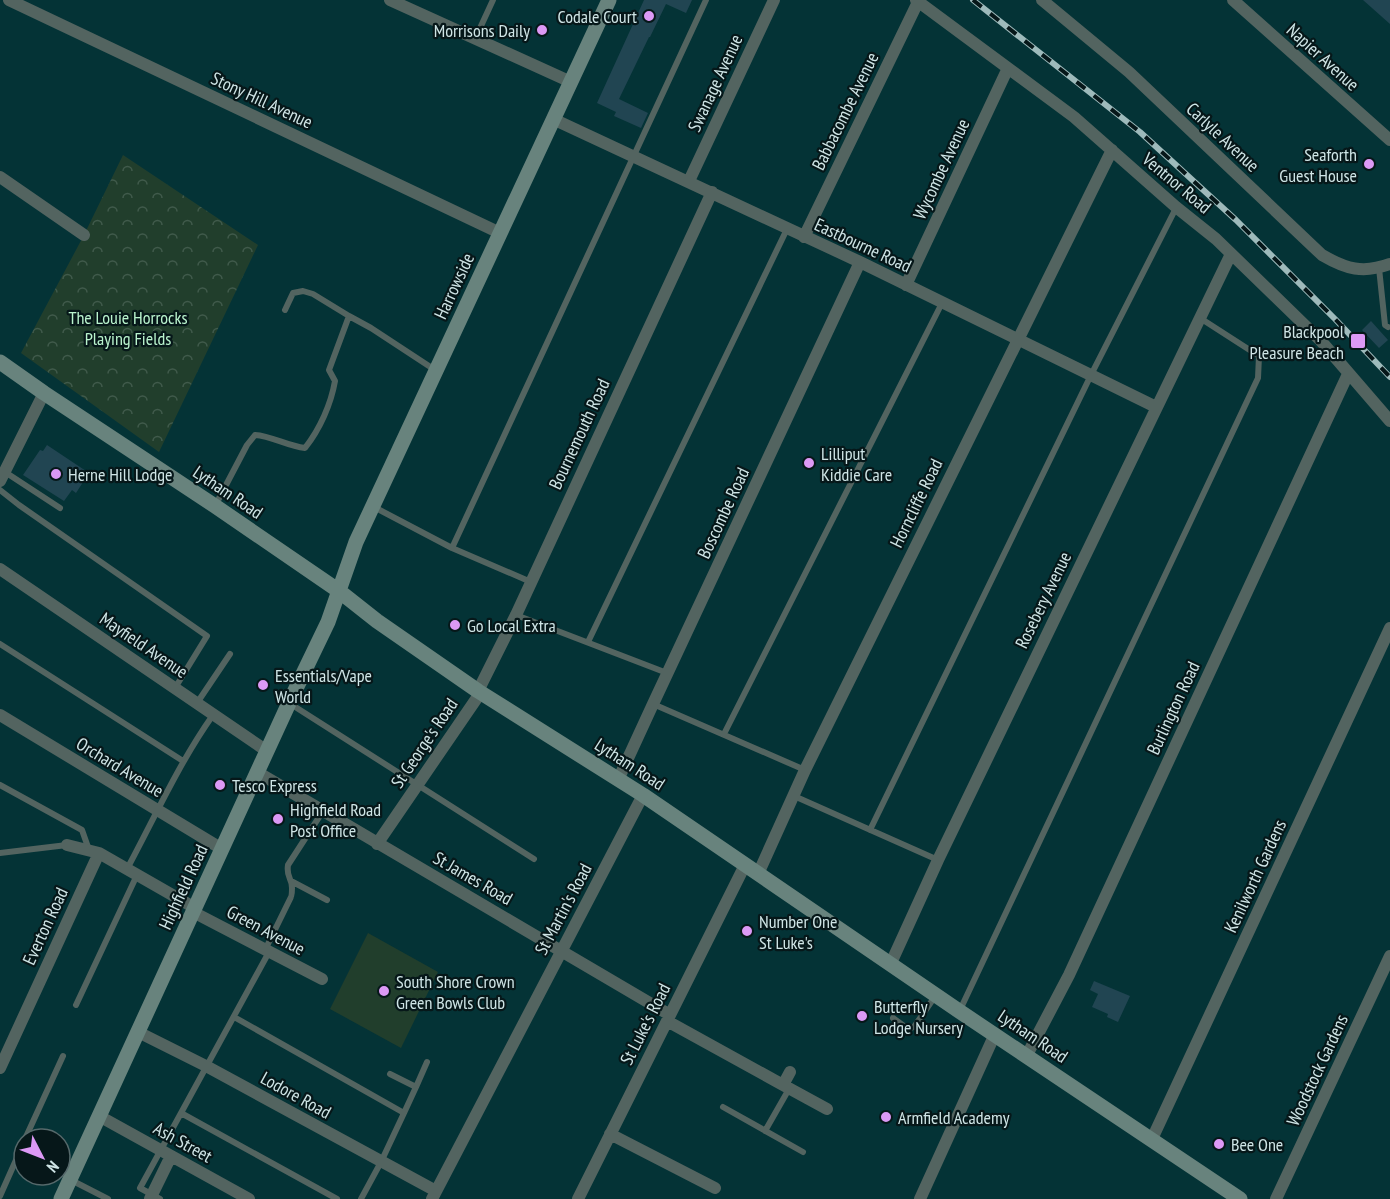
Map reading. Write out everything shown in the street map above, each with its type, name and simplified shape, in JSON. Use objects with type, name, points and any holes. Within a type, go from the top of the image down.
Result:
[{"type":"main road","name":"Harrowside","points":[[339,591],[356,542],[372,506],[609,0]]},
{"type":"main road","name":"Lytham Road","points":[[0,362],[339,591],[377,621],[480,692],[643,795],[1236,1198]]},
{"type":"main road","name":"Highfield Road","points":[[72,1176],[324,629],[339,591]]},
{"type":"street","name":"Stony Hill Avenue","points":[[9,0],[500,233]]},
{"type":"street","points":[[390,0],[407,4],[475,39],[571,82]]},
{"type":"street","name":"Carlyle Avenue","points":[[1042,0],[1128,72],[1322,255],[1338,265],[1356,269],[1367,270],[1385,266]]},
{"type":"street","name":"Napier Avenue","points":[[1233,0],[1390,140]]},
{"type":"street","name":"Swanage Avenue","points":[[689,182],[770,1]]},
{"type":"street","name":"Ventnor Road","points":[[917,1],[1074,117],[1216,239],[1321,341],[1390,421]]},
{"type":"street","name":"Babbacombe Avenue","points":[[804,237],[917,1]]},
{"type":"street","name":"Wycombe Avenue","points":[[906,285],[1008,68]]},
{"type":"street","name":"Eastbourne Road","points":[[553,118],[860,262],[1156,407]]},
{"type":"street","name":"Horncliffe Road","points":[[751,870],[793,795],[1112,150]]},
{"type":"street","points":[[0,177],[84,235]]},
{"type":"street","name":"Bournemouth Road","points":[[480,692],[712,192]]},
{"type":"street","name":"Rosebery Avenue","points":[[891,963],[1231,254]]},
{"type":"street","name":"Boscombe Road","points":[[618,780],[860,262]]},
{"type":"street","name":"Burlington Road","points":[[1027,1055],[1069,975],[1348,374]]},
{"type":"street","points":[[2,476],[44,393]]},
{"type":"street","name":"Mayfield Avenue","points":[[0,569],[267,751]]},
{"type":"street","name":"Kenilworth Gardens","points":[[1152,1139],[1390,628]]},
{"type":"street","name":"St George's Road","points":[[377,844],[480,692]]},
{"type":"street","name":"Orchard Avenue","points":[[0,715],[222,849]]},
{"type":"street","name":"St James Road","points":[[257,772],[561,950],[668,1018],[827,1109]]},
{"type":"street","name":"St Martin's Road","points":[[434,1195],[643,795]]},
{"type":"street","name":"Green Avenue","points":[[67,845],[94,852],[267,951],[322,979]]},
{"type":"street","name":"Everton Road","points":[[0,1068],[94,852]]},
{"type":"street","name":"St Luke's Road","points":[[578,1199],[668,1018],[751,870]]},
{"type":"street","name":"Woodstock Gardens","points":[[1276,1199],[1390,956]]},
{"type":"street","name":"Lodore Road","points":[[138,1032],[206,1066],[381,1162],[434,1195]]},
{"type":"street","points":[[920,1199],[995,1034]]},
{"type":"street","points":[[786,1086],[790,1071]]},
{"type":"street","name":"Ash Street","points":[[99,1116],[249,1199]]},
{"type":"street","points":[[610,1134],[715,1188]]},
{"type":"street","points":[[154,1197],[171,1156]]},
{"type":"lane","points":[[475,39],[493,0]]},
{"type":"lane","points":[[452,548],[706,0]]},
{"type":"lane","points":[[870,830],[1090,375],[1176,207]]},
{"type":"lane","points":[[588,642],[787,229]]},
{"type":"lane","points":[[1385,266],[1385,325],[1388,327]]},
{"type":"lane","points":[[285,310],[293,293],[303,291],[313,294],[436,370]]},
{"type":"lane","points":[[724,734],[942,303]]},
{"type":"lane","points":[[214,506],[247,444],[255,435],[265,435],[292,447],[305,448],[313,438],[334,389],[335,381],[329,369],[349,316]]},
{"type":"lane","points":[[959,1011],[1258,378],[1259,356],[1199,318]]},
{"type":"lane","points":[[2,476],[60,507]]},
{"type":"lane","points":[[0,490],[207,636],[175,688]]},
{"type":"lane","points":[[372,506],[452,548],[531,582]]},
{"type":"lane","points":[[516,615],[668,674]]},
{"type":"lane","points":[[0,644],[183,761]]},
{"type":"lane","points":[[197,703],[230,654]]},
{"type":"lane","points":[[289,703],[534,859]]},
{"type":"lane","points":[[653,704],[805,770]]},
{"type":"lane","points":[[76,1005],[159,811],[183,761],[213,715]]},
{"type":"lane","points":[[0,785],[82,830],[94,852]]},
{"type":"lane","points":[[793,795],[939,860]]},
{"type":"lane","points":[[154,1197],[140,1188],[234,1017],[267,951],[291,897],[291,881],[287,874],[288,865],[323,811]]},
{"type":"lane","points":[[0,853],[67,845]]},
{"type":"lane","points":[[291,881],[327,900]]},
{"type":"lane","points":[[893,1018],[908,1029],[914,1027],[936,994]]},
{"type":"lane","points":[[234,1017],[404,1113]]},
{"type":"lane","points":[[31,1127],[63,1056]]},
{"type":"lane","points":[[361,1199],[381,1162],[427,1062]]},
{"type":"lane","points":[[390,1074],[416,1087]]},
{"type":"lane","points":[[765,1131],[786,1086]]},
{"type":"lane","points":[[723,1107],[802,1152]]},
{"type":"lane","points":[[181,1113],[337,1199]]},
{"type":"lane","points":[[0,1196],[12,1169]]},
{"type":"lane","points":[[72,1181],[108,1199]]},
{"type":"green space","name":"The Louie Horrocks Playing Fields","points":[[123,155],[258,245],[159,452],[21,353],[84,235]]},
{"type":"green space","name":"South Shore Crown Green Bowls Club","points":[[368,933],[438,972],[401,1048],[330,1009]]},
{"type":"building","points":[[644,0],[692,0],[686,13],[666,4],[619,99],[648,113],[641,128],[614,116],[616,112],[597,103]]},
{"type":"building","points":[[1363,0],[1390,0],[1390,24]]},
{"type":"building","points":[[1371,321],[1388,340],[1379,348],[1362,330]]},
{"type":"building","name":"Herne Hill Lodge","points":[[47,445],[89,473],[76,493],[72,490],[64,501],[23,475],[40,450],[43,451]]},
{"type":"building","points":[[1094,981],[1130,996],[1118,1022],[1107,1017],[1108,1014],[1092,1007],[1098,994],[1090,990]]},
{"type":"railway","points":[[973,0],[1140,132],[1236,220],[1390,377]]},
{"type":"place","name":"Codale Court","points":[[649,16]]},
{"type":"place","name":"Morrisons Daily","points":[[542,30]]},
{"type":"place","name":"Seaforth Guest House","points":[[1369,164]]},
{"type":"place","name":"Blackpool Pleasure Beach","points":[[1358,341]]},
{"type":"place","name":"Lilliput Kiddie Care","points":[[809,463]]},
{"type":"place","name":"Herne Hill Lodge","points":[[56,474]]},
{"type":"place","name":"Go Local Extra","points":[[455,625]]},
{"type":"place","name":"Essentials/Vape World","points":[[263,685]]},
{"type":"place","name":"Tesco Express","points":[[220,785]]},
{"type":"place","name":"Highfield Road Post Office","points":[[278,819]]},
{"type":"place","name":"Number One St Luke's","points":[[747,931]]},
{"type":"place","name":"South Shore Crown Green Bowls Club","points":[[384,991]]},
{"type":"place","name":"Butterfly Lodge Nursery","points":[[862,1016]]},
{"type":"place","name":"Armfield Academy","points":[[886,1117]]},
{"type":"place","name":"Bee One","points":[[1219,1144]]}]
